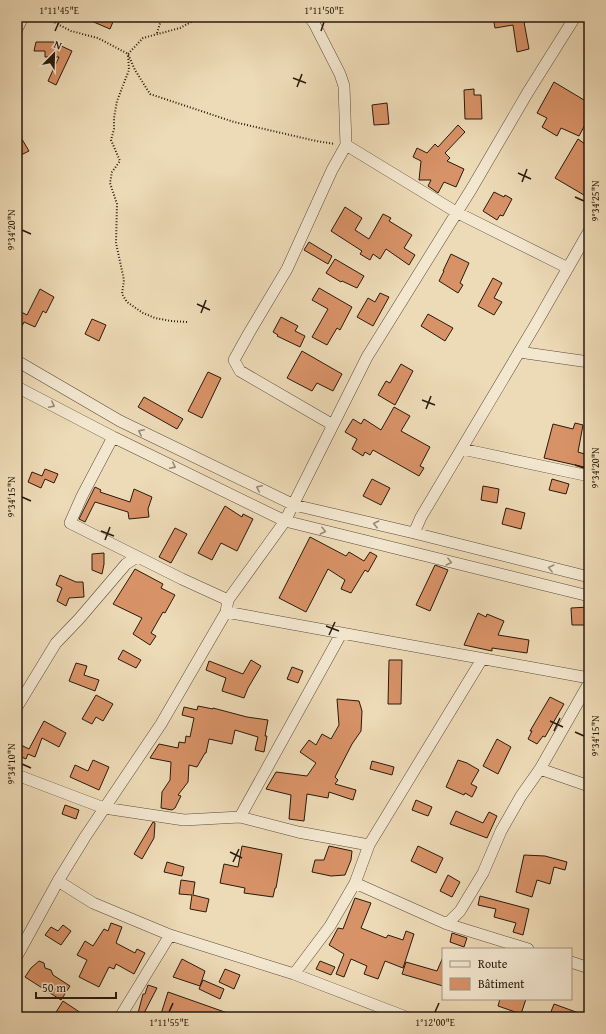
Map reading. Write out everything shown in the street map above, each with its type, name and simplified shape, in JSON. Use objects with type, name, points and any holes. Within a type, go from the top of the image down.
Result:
[{"type":"street","points":[[17,29],[23,17]]},
{"type":"street","points":[[309,17],[340,74],[344,86],[346,145],[332,170],[287,269],[248,333],[234,360],[240,371],[333,425]]},
{"type":"street","points":[[17,956],[58,881],[104,808],[162,724],[226,612],[228,600],[285,521],[367,357],[472,188],[557,43],[575,17]]},
{"type":"street","points":[[346,145],[456,212],[568,268]]},
{"type":"street","points":[[414,533],[421,517],[589,231]]},
{"type":"street","points":[[519,352],[589,362]]},
{"type":"street","points":[[17,362],[120,421],[294,505],[414,533],[589,577]]},
{"type":"street","points":[[17,387],[113,437],[285,521],[589,596]]},
{"type":"street","points":[[113,437],[82,496],[70,523],[137,557],[228,600]]},
{"type":"street","points":[[462,449],[589,476]]},
{"type":"street","points":[[17,707],[56,643],[79,619],[126,564],[137,557]]},
{"type":"street","points":[[226,612],[589,678]]},
{"type":"street","points":[[240,817],[341,634]]},
{"type":"street","points":[[294,974],[330,926],[355,883],[369,845],[482,659]]},
{"type":"street","points":[[447,924],[460,911],[483,873],[501,831],[521,796],[540,769],[589,683]]},
{"type":"street","points":[[540,769],[589,786]]},
{"type":"street","points":[[17,775],[104,808],[184,820],[240,817],[298,832],[369,845]]},
{"type":"street","points":[[58,881],[93,903],[170,936],[294,974],[406,1017]]},
{"type":"street","points":[[355,883],[447,924],[525,948]]},
{"type":"street","points":[[120,1017],[170,936]]},
{"type":"street","points":[[572,962],[589,968]]},
{"type":"path","points":[[44,17],[71,31],[98,38],[128,54],[135,70],[150,94],[234,122],[316,141],[346,145]]},
{"type":"path","points":[[157,33],[162,17]]},
{"type":"path","points":[[187,322],[155,318],[143,313],[127,302],[122,294],[124,280],[116,243],[117,204],[110,182],[112,172],[120,161],[110,140],[114,129],[117,101],[129,70],[128,54],[143,38],[180,28],[193,21],[272,21],[293,17]]},
{"type":"building","points":[[82,17],[115,17],[110,29]]},
{"type":"building","points":[[493,17],[530,17],[530,21],[524,22],[529,49],[517,52],[513,25],[495,28]]},
{"type":"building","points":[[36,42],[60,42],[59,45],[72,51],[56,85],[48,81],[59,57],[45,57],[45,51],[34,51]]},
{"type":"building","points":[[554,82],[589,103],[589,117],[579,136],[561,128],[557,136],[542,127],[547,118],[537,113]]},
{"type":"building","points":[[474,89],[474,95],[481,95],[482,119],[465,119],[464,90]]},
{"type":"building","points":[[387,103],[389,124],[374,125],[372,105]]},
{"type":"building","points":[[458,125],[465,132],[445,153],[450,158],[447,161],[464,169],[456,187],[444,182],[438,193],[428,186],[431,180],[419,180],[421,161],[413,157],[417,148],[427,153],[435,144],[438,147]]},
{"type":"building","points":[[17,131],[29,151],[17,157]]},
{"type":"building","points":[[578,139],[589,147],[589,198],[555,178]]},
{"type":"building","points":[[494,192],[512,199],[503,216],[500,215],[497,220],[483,211]]},
{"type":"building","points":[[345,207],[362,218],[355,230],[369,239],[383,214],[391,218],[389,221],[412,235],[404,248],[415,255],[409,265],[386,249],[380,259],[373,254],[370,260],[360,254],[362,251],[331,231]]},
{"type":"building","points":[[309,242],[332,256],[328,264],[304,250]]},
{"type":"building","points":[[451,254],[469,263],[460,283],[463,285],[458,293],[439,281]]},
{"type":"building","points":[[335,259],[364,276],[357,288],[342,281],[341,282],[326,273]]},
{"type":"building","points":[[493,278],[502,283],[494,298],[502,302],[494,315],[478,306]]},
{"type":"building","points":[[319,288],[352,307],[340,330],[337,328],[327,345],[312,337],[328,309],[312,300]]},
{"type":"building","points":[[40,289],[54,297],[46,313],[43,311],[35,327],[24,322],[17,336],[17,310],[27,315]]},
{"type":"building","points":[[380,293],[389,297],[373,326],[357,317],[368,298],[375,302]]},
{"type":"building","points":[[428,314],[453,328],[445,341],[421,326]]},
{"type":"building","points":[[281,317],[298,326],[295,331],[305,336],[300,347],[277,336],[278,335],[273,332]]},
{"type":"building","points":[[92,319],[106,325],[99,341],[85,334]]},
{"type":"building","points":[[302,351],[342,374],[333,391],[317,383],[312,391],[287,378]]},
{"type":"building","points":[[401,364],[413,371],[395,405],[378,395],[386,381],[390,383]]},
{"type":"building","points":[[208,372],[221,378],[202,418],[188,411]]},
{"type":"building","points":[[144,397],[183,419],[177,429],[138,407]]},
{"type":"building","points":[[394,407],[410,416],[401,431],[430,447],[420,466],[424,468],[419,476],[373,450],[370,455],[365,452],[363,456],[352,449],[357,439],[345,432],[353,419],[361,424],[364,419],[381,430]]},
{"type":"building","points":[[575,423],[583,425],[578,452],[588,455],[584,467],[544,458],[553,424],[573,429]]},
{"type":"building","points":[[45,469],[58,474],[54,483],[45,479],[41,488],[28,482],[32,472],[42,476]]},
{"type":"building","points":[[372,479],[390,488],[381,505],[363,496]]},
{"type":"building","points":[[552,479],[569,484],[566,494],[549,490]]},
{"type":"building","points":[[483,486],[499,489],[497,503],[481,500]]},
{"type":"building","points":[[95,487],[101,490],[100,492],[130,502],[134,489],[152,497],[148,509],[149,517],[129,519],[128,512],[95,502],[85,522],[79,519]]},
{"type":"building","points":[[225,506],[242,517],[243,514],[253,519],[237,551],[221,543],[212,560],[198,553]]},
{"type":"building","points":[[506,508],[525,513],[521,529],[502,524]]},
{"type":"building","points":[[175,528],[187,534],[171,563],[159,557]]},
{"type":"building","points":[[310,537],[346,556],[349,552],[364,561],[370,552],[377,556],[368,572],[365,570],[351,593],[341,589],[345,580],[328,569],[306,612],[279,598]]},
{"type":"building","points":[[104,553],[102,574],[92,570],[92,554]]},
{"type":"building","points":[[435,565],[448,570],[430,611],[416,605]]},
{"type":"building","points":[[135,569],[163,584],[161,588],[175,595],[151,633],[156,636],[150,645],[133,634],[142,618],[113,604]]},
{"type":"building","points":[[60,575],[76,582],[83,582],[84,597],[69,598],[66,606],[57,601],[62,588],[56,585]]},
{"type":"building","points":[[589,607],[589,625],[572,625],[571,608]]},
{"type":"building","points":[[478,613],[486,617],[487,614],[504,621],[498,635],[529,640],[527,653],[492,648],[492,651],[464,645]]},
{"type":"building","points":[[123,650],[141,660],[136,668],[118,659]]},
{"type":"building","points":[[251,660],[261,666],[244,698],[222,691],[226,678],[206,670],[209,661],[243,674]]},
{"type":"building","points":[[389,660],[402,660],[401,704],[388,704]]},
{"type":"building","points":[[76,663],[87,666],[84,675],[99,680],[95,691],[69,681]]},
{"type":"building","points":[[292,667],[303,671],[298,683],[287,679]]},
{"type":"building","points":[[96,695],[113,704],[103,721],[96,717],[92,724],[82,719]]},
{"type":"building","points":[[550,697],[564,704],[545,737],[543,736],[537,744],[528,739],[532,731],[530,731]]},
{"type":"building","points":[[337,699],[359,701],[362,711],[361,731],[352,744],[335,777],[338,780],[335,784],[356,790],[353,800],[329,792],[328,798],[307,794],[304,821],[289,819],[291,795],[266,789],[276,772],[307,776],[316,763],[300,752],[309,740],[316,745],[322,734],[331,739],[339,725]]},
{"type":"building","points":[[198,706],[268,720],[264,752],[255,750],[258,737],[235,730],[232,744],[209,739],[206,753],[197,767],[189,765],[188,782],[178,795],[181,796],[175,808],[172,810],[161,808],[162,792],[170,780],[171,762],[150,758],[159,744],[178,748],[179,742],[185,743],[186,736],[190,737],[194,718],[182,715],[184,707],[197,710]]},
{"type":"building","points":[[44,721],[66,733],[59,747],[42,738],[35,757],[28,754],[26,759],[17,755],[17,743],[29,749]]},
{"type":"building","points":[[497,739],[511,747],[498,774],[483,766]]},
{"type":"building","points":[[93,760],[109,767],[99,790],[70,777],[75,765],[88,771]]},
{"type":"building","points":[[458,760],[479,770],[471,784],[477,787],[472,797],[465,793],[464,795],[446,787]]},
{"type":"building","points":[[372,761],[394,767],[392,775],[370,769]]},
{"type":"building","points":[[416,800],[432,807],[428,816],[412,810]]},
{"type":"building","points":[[65,805],[79,810],[76,819],[62,814]]},
{"type":"building","points":[[456,811],[483,823],[489,812],[497,816],[487,838],[450,824]]},
{"type":"building","points":[[153,822],[155,823],[154,838],[142,859],[134,854]]},
{"type":"building","points":[[242,846],[282,854],[273,897],[244,893],[245,888],[220,883],[224,864],[238,867]]},
{"type":"building","points":[[329,846],[352,851],[351,860],[345,875],[331,876],[312,872],[315,860],[324,860]]},
{"type":"building","points":[[418,846],[443,858],[436,873],[411,861]]},
{"type":"building","points":[[524,855],[545,856],[567,862],[565,870],[554,867],[550,884],[537,880],[532,897],[516,892]]},
{"type":"building","points":[[167,862],[184,867],[182,876],[164,872]]},
{"type":"building","points":[[448,875],[460,882],[452,897],[440,891]]},
{"type":"building","points":[[181,880],[195,882],[193,895],[209,899],[206,912],[190,909],[192,895],[179,894]]},
{"type":"building","points":[[480,896],[529,909],[523,935],[513,932],[516,923],[494,917],[496,909],[478,905]]},
{"type":"building","points":[[355,898],[371,903],[361,928],[386,938],[388,935],[403,940],[406,931],[414,934],[403,968],[385,961],[378,979],[364,974],[367,966],[351,959],[344,977],[336,974],[344,954],[329,945],[338,928],[343,929]]},
{"type":"building","points":[[111,923],[122,927],[116,943],[135,953],[137,949],[145,953],[134,974],[116,964],[114,969],[109,967],[99,987],[79,977],[87,960],[77,955],[85,941],[93,946],[104,929],[108,931]]},
{"type":"building","points":[[63,925],[71,931],[61,945],[45,935],[51,927],[58,931]]},
{"type":"building","points":[[452,933],[467,938],[464,947],[450,942]]},
{"type":"building","points":[[182,959],[205,971],[200,986],[173,977]]},
{"type":"building","points":[[442,959],[442,986],[402,974],[406,962],[437,971]]},
{"type":"building","points":[[39,961],[44,963],[45,968],[51,970],[53,975],[70,986],[61,1000],[25,977],[31,968]]},
{"type":"building","points":[[320,961],[335,967],[331,975],[316,969]]},
{"type":"building","points":[[225,969],[240,975],[234,989],[219,982]]},
{"type":"building","points":[[203,980],[224,989],[220,999],[199,989]]},
{"type":"building","points":[[148,985],[157,988],[142,1017],[137,1017],[143,994],[145,994]]},
{"type":"building","points":[[168,992],[236,1016],[236,1017],[160,1017]]},
{"type":"building","points":[[500,1000],[526,1000],[521,1014],[498,1006]]},
{"type":"building","points":[[63,1001],[87,1017],[53,1017]]},
{"type":"building","points":[[554,1004],[587,1016],[587,1017],[549,1017]]}]
